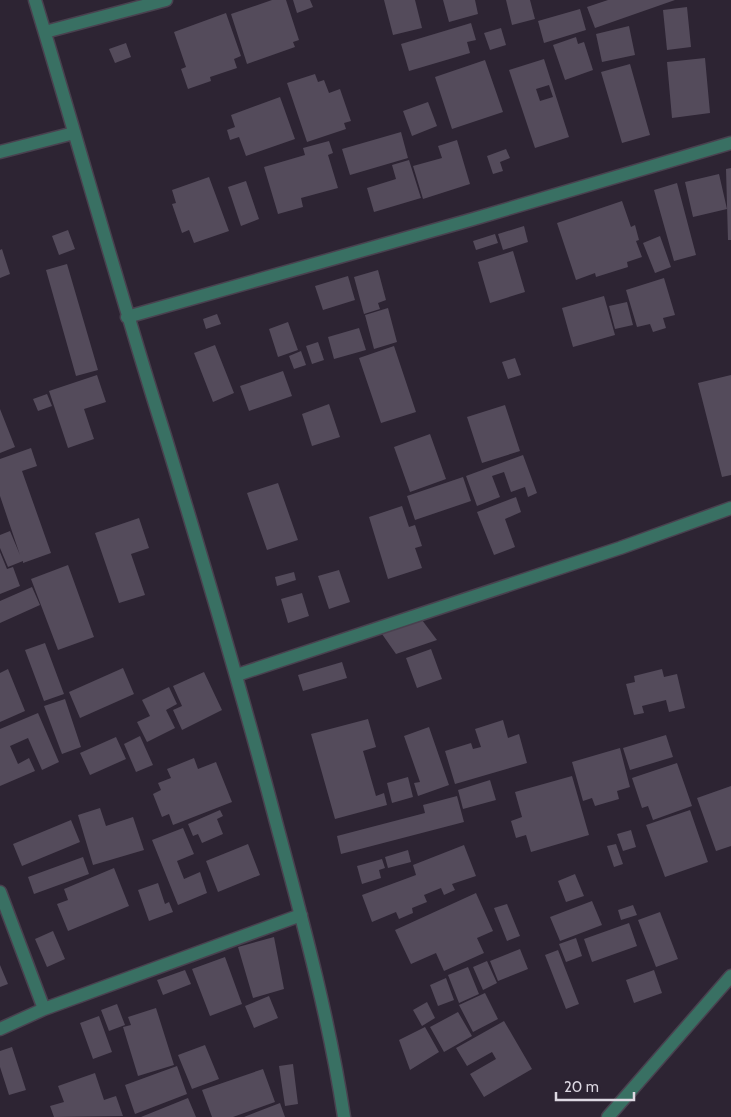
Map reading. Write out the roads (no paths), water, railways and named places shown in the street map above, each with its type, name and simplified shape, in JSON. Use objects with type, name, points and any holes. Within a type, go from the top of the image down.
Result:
[{"type":"street","points":[[35,0],[128,317],[209,577],[237,675],[301,915],[338,1076],[344,1117]]},
{"type":"street","points":[[45,32],[166,0]]},
{"type":"street","points":[[0,152],[74,133]]},
{"type":"street","points":[[128,317],[731,143]]},
{"type":"street","points":[[237,675],[620,548],[731,508]]},
{"type":"street","points":[[0,892],[44,1008]]},
{"type":"street","points":[[0,1029],[44,1008],[301,915]]},
{"type":"street","points":[[608,1117],[731,976]]}]
